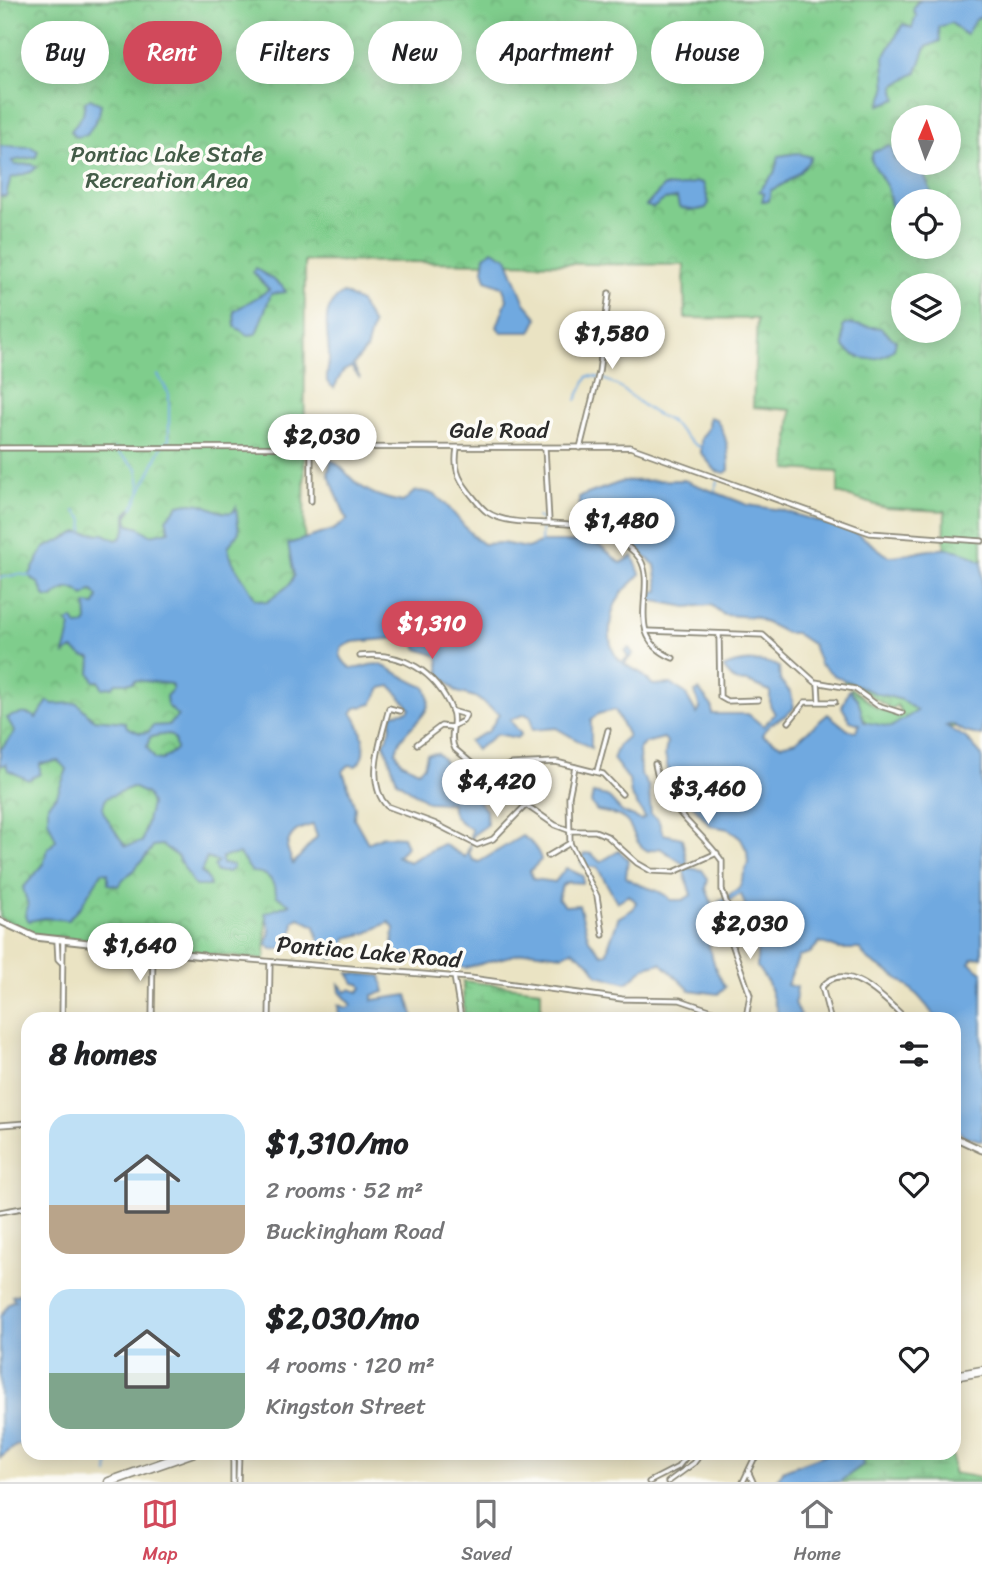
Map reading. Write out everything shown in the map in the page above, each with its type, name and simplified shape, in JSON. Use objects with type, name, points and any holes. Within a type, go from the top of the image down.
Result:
[{"type":"highway","points":[[961,1375],[982,1371]]},
{"type":"highway","points":[[109,1482],[168,1460]]},
{"type":"street","points":[[580,448],[599,372],[609,293]]},
{"type":"street","name":"Gale Road","points":[[0,448],[638,449],[870,533],[982,541]]},
{"type":"street","points":[[311,448],[311,501]]},
{"type":"street","points":[[457,448],[456,471],[485,511],[502,518],[595,528],[625,545],[640,559],[643,567],[646,631],[657,649],[673,658]]},
{"type":"street","points":[[545,448],[549,521]]},
{"type":"street","points":[[646,631],[763,635],[818,684],[855,689],[877,705],[902,713]]},
{"type":"street","points":[[719,634],[720,697],[727,701],[758,700]]},
{"type":"street","points":[[360,656],[388,655],[423,669],[452,711],[452,742],[455,749],[487,778],[571,831],[595,831],[607,836],[637,863],[651,871],[683,869],[717,853]]},
{"type":"street","points":[[818,684],[819,701]]},
{"type":"street","points":[[789,723],[805,702],[835,702]]},
{"type":"street","points":[[400,711],[389,708],[377,766],[378,795],[387,806],[436,824],[471,843],[482,845],[493,839],[526,805]]},
{"type":"street","points":[[417,744],[441,726],[451,727],[463,721],[466,715],[452,711]]},
{"type":"street","points":[[597,771],[607,730]]},
{"type":"street","points":[[487,778],[503,766],[522,762],[556,762],[597,771],[622,794]]},
{"type":"street","points":[[655,764],[660,782],[672,804],[717,853],[723,865],[730,938],[750,995],[747,1012]]},
{"type":"street","points":[[575,768],[569,797],[570,843],[597,896],[603,935]]},
{"type":"street","points":[[548,856],[570,843]]},
{"type":"street","name":"Pontiac Lake Road","points":[[0,921],[22,933],[60,941],[270,962],[454,976],[622,999],[680,1000],[715,1012]]},
{"type":"street","points":[[60,941],[58,959],[61,962],[62,1012]]},
{"type":"street","points":[[152,1012],[153,950]]},
{"type":"street","points":[[269,1012],[270,962]]},
{"type":"street","points":[[454,976],[460,1012]]},
{"type":"street","points":[[828,1012],[822,987],[828,980],[845,977],[871,989],[898,1012]]},
{"type":"street","points":[[0,1125],[21,1124]]},
{"type":"street","points":[[961,1140],[982,1150]]},
{"type":"street","points":[[0,1212],[21,1208]]},
{"type":"street","points":[[234,1460],[238,1482]]},
{"type":"street","points":[[233,1482],[238,1460]]},
{"type":"street","points":[[649,1482],[678,1467],[684,1460]]},
{"type":"street","points":[[668,1482],[693,1460]]},
{"type":"street","points":[[743,1482],[754,1460]]},
{"type":"street","points":[[749,1473],[753,1482]]},
{"type":"green space","name":"Pontiac Lake State Recreation Area","points":[[0,0],[982,0],[982,727],[870,727],[863,718],[859,704],[847,703],[851,688],[877,708],[898,716],[901,711],[897,705],[892,709],[854,685],[843,684],[878,630],[869,555],[944,560],[945,511],[885,508],[838,493],[838,472],[787,469],[791,410],[753,407],[757,319],[685,318],[684,265],[305,261],[304,630],[272,782],[291,868],[291,914],[266,915],[265,960],[35,935],[0,918]]},
{"type":"green space","points":[[463,981],[541,990],[543,1012],[464,1012]]},
{"type":"green space","points":[[842,1460],[953,1460],[953,1473],[982,1478],[982,1482],[821,1482]]},
{"type":"water","points":[[982,0],[982,16],[975,20],[966,35],[951,23],[939,27],[940,41],[926,47],[917,72],[894,86],[897,99],[880,105],[886,90],[884,57],[903,24],[912,28],[916,15],[913,10],[917,2]]},
{"type":"water","points":[[90,99],[101,104],[99,115],[87,135],[75,137],[71,131],[83,114],[85,102]]},
{"type":"water","points":[[889,145],[891,175],[924,175],[930,189],[891,189],[891,206],[888,189],[871,160],[873,152]]},
{"type":"water","points":[[0,146],[31,147],[38,151],[36,157],[12,161],[15,165],[31,164],[37,167],[31,172],[11,178],[6,196],[0,196]]},
{"type":"water","points":[[797,153],[811,157],[794,177],[771,190],[769,201],[762,201],[764,194],[759,191],[774,173],[779,156]]},
{"type":"water","points":[[703,183],[709,203],[706,208],[693,210],[679,207],[677,198],[664,200],[653,208],[646,206],[664,186],[678,187]]},
{"type":"water","points":[[493,250],[507,258],[525,303],[538,318],[531,332],[501,332],[497,327],[507,299],[502,286],[486,280],[483,270],[485,256]]},
{"type":"water","points":[[256,268],[282,286],[286,292],[271,294],[256,334],[248,335],[235,327],[234,311],[269,290],[253,272]]},
{"type":"water","points":[[343,293],[360,302],[373,325],[366,350],[353,365],[360,378],[351,367],[343,371],[334,388],[327,382],[327,320],[331,305]]},
{"type":"water","points":[[847,324],[881,328],[891,337],[891,343],[896,343],[894,349],[882,357],[869,359],[856,356],[844,347],[843,326]]},
{"type":"water","points":[[709,417],[716,419],[725,437],[729,470],[725,473],[716,471],[701,453],[701,439],[708,428]]},
{"type":"water","points":[[331,460],[363,488],[382,497],[403,502],[414,492],[434,495],[483,544],[502,543],[527,548],[543,542],[589,542],[600,546],[621,563],[633,556],[640,574],[621,594],[611,619],[610,639],[616,656],[622,662],[628,657],[625,651],[629,648],[633,654],[624,664],[641,673],[653,685],[671,684],[685,693],[697,714],[700,709],[695,692],[699,690],[712,706],[712,714],[748,714],[763,726],[775,714],[770,705],[770,691],[748,682],[735,681],[723,668],[736,663],[752,662],[779,667],[780,680],[791,693],[794,708],[768,726],[762,735],[781,745],[796,741],[828,714],[848,730],[856,731],[860,724],[850,721],[842,707],[849,690],[858,699],[864,722],[891,727],[917,711],[902,700],[875,693],[835,676],[820,664],[813,645],[795,633],[786,633],[755,617],[724,615],[711,605],[687,607],[649,600],[648,593],[659,591],[655,565],[635,548],[629,537],[593,521],[579,519],[579,497],[624,481],[684,480],[748,505],[781,510],[857,533],[888,556],[946,549],[957,550],[982,562],[982,736],[965,732],[952,724],[946,726],[966,738],[982,756],[982,957],[973,958],[970,963],[982,972],[982,1141],[961,1133],[961,1012],[931,1012],[909,987],[872,962],[860,949],[839,949],[820,942],[810,953],[799,956],[787,985],[797,987],[795,1003],[799,1012],[777,1012],[768,983],[757,967],[757,949],[742,924],[745,905],[741,894],[712,911],[709,946],[716,970],[725,987],[718,994],[690,990],[661,963],[646,967],[627,983],[597,975],[591,964],[572,950],[562,955],[529,951],[465,968],[416,955],[395,955],[392,952],[394,928],[389,922],[367,933],[346,938],[343,955],[332,959],[322,954],[315,926],[299,918],[294,921],[288,947],[272,950],[267,944],[270,930],[265,913],[290,904],[277,896],[269,878],[252,872],[239,854],[222,857],[222,864],[233,865],[228,872],[216,872],[214,866],[218,862],[207,858],[201,872],[208,879],[210,886],[195,886],[177,856],[162,845],[153,846],[118,886],[108,884],[108,873],[102,872],[81,906],[68,920],[44,918],[29,921],[25,915],[28,905],[23,888],[43,865],[48,849],[56,840],[48,820],[48,804],[57,795],[67,769],[58,761],[40,764],[40,774],[28,780],[8,770],[6,764],[0,766],[0,750],[15,732],[7,718],[25,714],[36,718],[48,701],[53,704],[77,703],[93,719],[125,722],[127,727],[140,733],[149,732],[152,726],[168,725],[178,716],[167,705],[166,696],[173,689],[171,684],[135,680],[133,683],[116,683],[112,687],[102,688],[90,673],[91,658],[82,656],[73,649],[64,654],[71,627],[67,622],[73,619],[77,626],[84,625],[87,621],[86,604],[95,605],[98,597],[92,590],[84,596],[76,590],[68,589],[53,598],[45,597],[39,584],[29,576],[44,548],[78,532],[104,534],[116,540],[121,538],[126,528],[126,514],[132,508],[127,517],[129,525],[150,535],[169,531],[166,519],[179,505],[196,503],[226,513],[233,512],[236,507],[239,532],[228,547],[230,554],[255,599],[267,602],[289,585],[294,576],[288,544],[333,530],[347,520],[328,473]],"holes":[[[399,638],[413,640],[418,649],[438,656],[440,674],[457,692],[475,697],[499,714],[489,731],[469,741],[476,750],[497,734],[517,738],[521,734],[510,720],[525,714],[531,717],[532,730],[556,728],[591,748],[591,720],[598,714],[615,710],[628,736],[619,744],[613,759],[629,780],[631,795],[645,817],[641,820],[622,812],[607,796],[593,793],[591,803],[597,811],[625,820],[643,848],[648,851],[660,848],[686,866],[684,872],[691,895],[683,900],[671,900],[631,881],[626,877],[628,859],[619,851],[600,862],[592,854],[585,853],[581,862],[584,867],[597,867],[617,902],[629,895],[636,902],[633,909],[618,918],[607,953],[602,954],[589,940],[579,905],[565,906],[558,899],[562,885],[568,882],[583,883],[583,876],[566,868],[555,882],[533,879],[530,871],[541,860],[533,845],[522,836],[479,862],[473,860],[469,853],[473,835],[487,825],[486,810],[475,797],[461,798],[446,763],[437,753],[427,754],[424,766],[418,771],[401,762],[396,752],[399,742],[428,706],[429,697],[425,687],[381,665],[350,667],[340,655],[342,647],[353,642]],[[391,686],[410,708],[408,711],[392,714],[390,731],[384,743],[397,781],[428,802],[452,803],[454,815],[471,829],[470,846],[465,857],[443,844],[409,862],[397,856],[407,846],[403,837],[383,836],[368,843],[354,818],[355,807],[343,771],[349,765],[356,766],[364,747],[359,725],[352,713],[356,708],[372,704],[381,688]],[[168,734],[174,738],[176,749],[162,760],[155,759],[147,747],[150,737]],[[664,738],[667,742],[665,755],[670,779],[711,826],[728,829],[741,839],[747,851],[748,863],[739,888],[713,906],[706,889],[708,879],[702,870],[688,868],[682,838],[663,834],[658,819],[651,814],[649,787],[640,773],[639,749],[645,743]],[[132,787],[147,794],[151,804],[142,842],[126,846],[103,811],[103,806],[106,798]],[[313,825],[317,837],[293,864],[287,848],[292,834]]]},
{"type":"water","points":[[348,973],[381,976],[385,992],[373,995],[373,1000],[407,995],[412,1012],[339,1012],[338,1005],[347,1008],[352,1005],[340,992],[339,984],[346,992],[351,989],[358,992],[362,988],[360,984],[354,983]]},
{"type":"water","points":[[21,1293],[21,1445],[17,1445],[0,1458],[0,1317],[9,1303],[15,1300],[12,1296]]},
{"type":"water","points":[[810,1460],[862,1460],[863,1465],[839,1482],[775,1482],[784,1470]]},
{"type":"waterway","points":[[133,508],[163,444],[169,440],[169,394],[158,375]]},
{"type":"waterway","points":[[576,400],[588,376],[608,381],[670,422],[700,447]]},
{"type":"waterway","points":[[114,449],[137,468],[141,491]]},
{"type":"waterway","points":[[715,490],[718,481]]},
{"type":"waterway","points":[[75,511],[84,520],[83,531]]},
{"type":"waterway","points":[[537,517],[542,519],[541,543]]},
{"type":"waterway","points":[[0,578],[19,574],[29,576]]},
{"type":"waterway","points":[[106,1460],[109,1462],[108,1474]]}]
